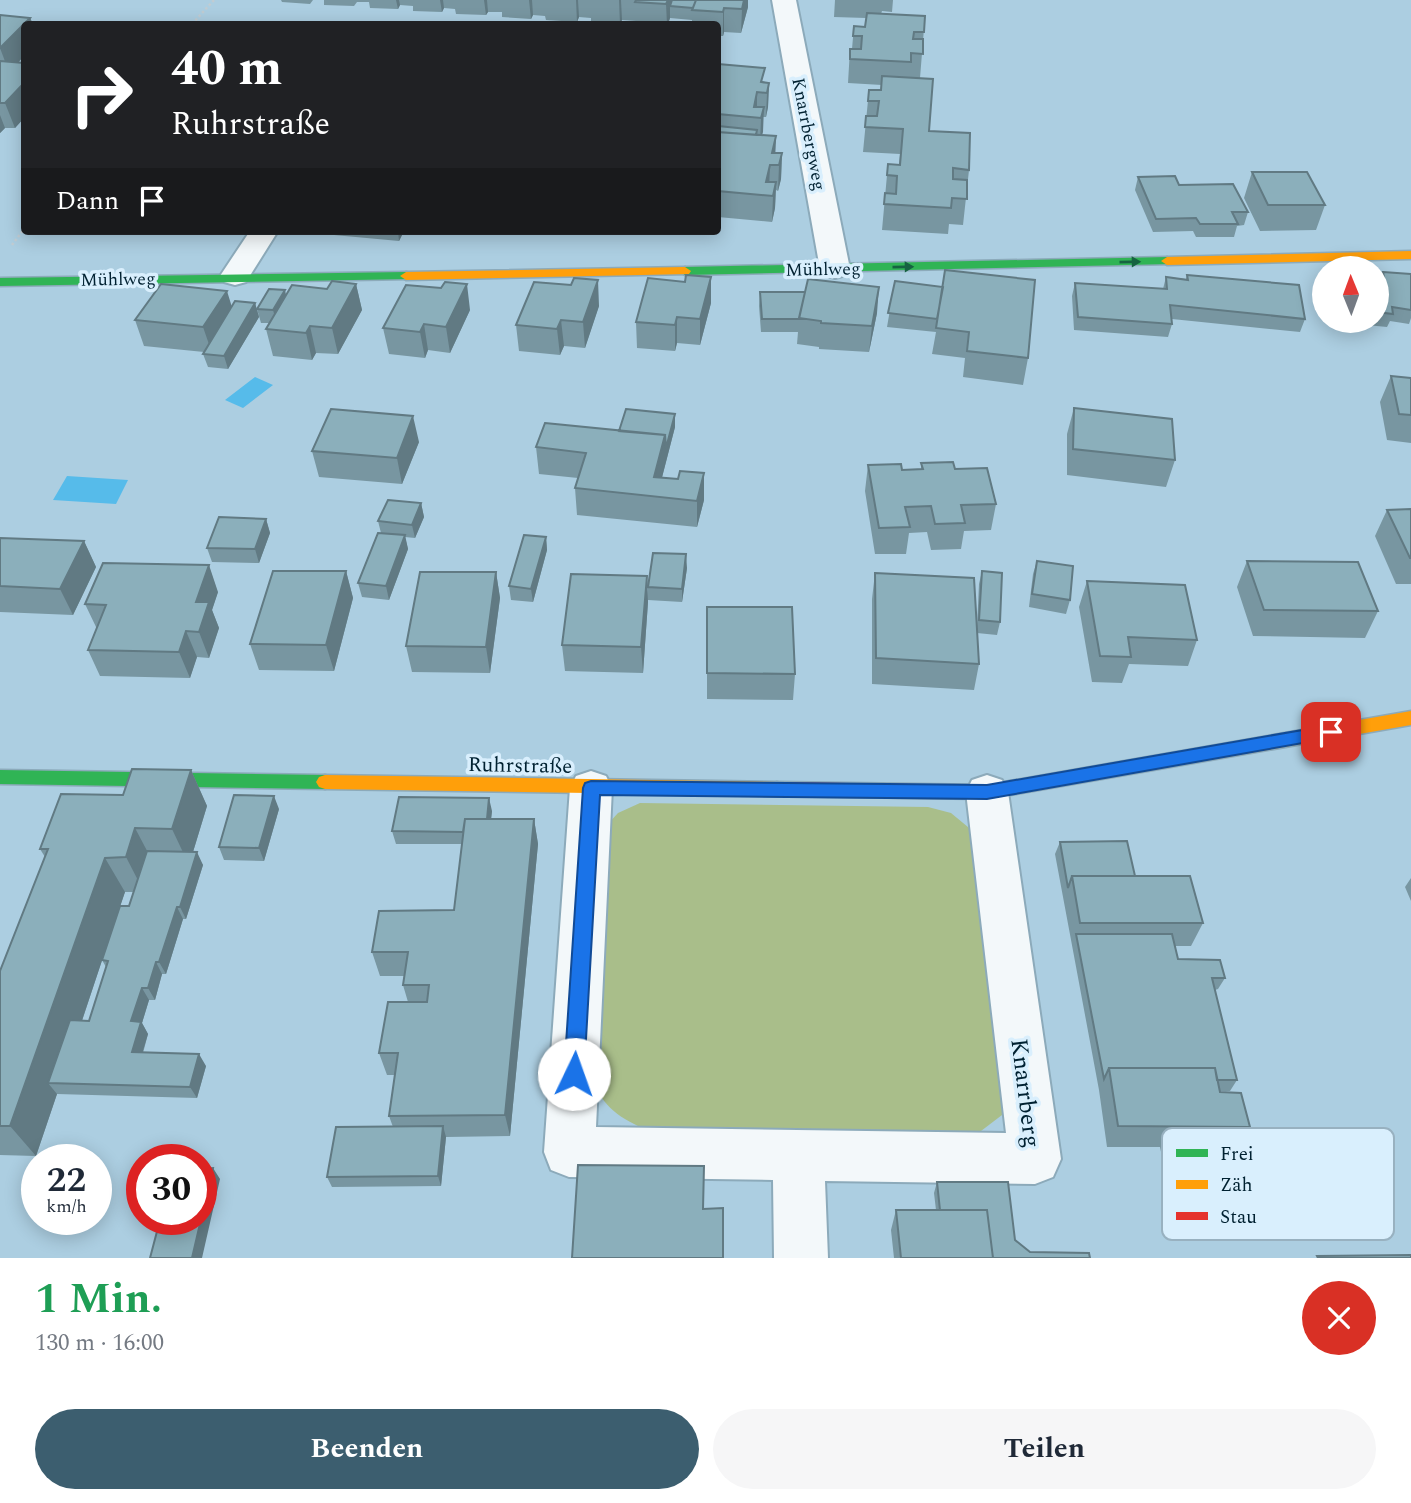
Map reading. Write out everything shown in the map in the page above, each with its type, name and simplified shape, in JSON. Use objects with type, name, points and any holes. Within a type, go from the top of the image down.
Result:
[{"type":"street","name":"Knarrbergweg","points":[[784,0],[835,269]]},
{"type":"street","points":[[235,276],[261,235]]},
{"type":"street","name":"Mühlweg","points":[[0,282],[235,276],[835,269],[1411,255]]},
{"type":"street","name":"Ruhrstraße","points":[[0,776],[591,788],[987,792],[1411,718]]},
{"type":"street","name":"Knarrberg","points":[[591,788],[569,1152],[1035,1159],[987,792]]},
{"type":"street","points":[[798,1155],[801,1258]]},
{"type":"path","points":[[195,21],[214,0]]},
{"type":"green space","points":[[640,803],[928,807],[951,813],[974,832],[1010,1080],[1002,1115],[981,1131],[651,1132],[629,1122],[614,1111],[588,1076],[607,825],[618,813]]},
{"type":"water","points":[[255,377],[273,385],[243,408],[225,400]]},
{"type":"water","points":[[67,476],[128,480],[116,504],[53,500]]},
{"type":"building","points":[[668,0],[666,4],[635,2]]},
{"type":"building","points":[[672,0],[696,0],[693,8],[670,6]]},
{"type":"building","points":[[696,0],[744,0],[742,9],[724,8],[723,12],[692,10]]},
{"type":"building","points":[[867,13],[925,16],[924,32],[914,32],[913,39],[923,39],[923,54],[911,53],[911,62],[850,59],[850,49],[861,49],[862,36],[853,36],[854,26],[865,27]]},
{"type":"building","points":[[0,15],[30,18],[21,21],[21,27],[0,48]]},
{"type":"building","points":[[0,61],[21,63],[21,86],[5,103],[0,103]]},
{"type":"building","points":[[721,64],[765,68],[761,82],[769,83],[767,93],[757,92],[754,107],[764,107],[761,118],[721,114]]},
{"type":"building","points":[[882,76],[933,79],[929,131],[970,133],[969,170],[953,168],[953,179],[967,180],[967,199],[952,198],[951,208],[884,204],[885,193],[896,194],[897,176],[887,175],[888,164],[900,165],[903,129],[865,127],[866,116],[877,116],[879,101],[868,101],[869,90],[881,90]]},
{"type":"building","points":[[721,126],[757,130],[756,135],[721,132]]},
{"type":"building","points":[[721,132],[776,136],[772,153],[782,153],[779,165],[770,165],[766,182],[776,182],[773,196],[721,191]]},
{"type":"building","points":[[1252,172],[1307,172],[1325,205],[1268,205]]},
{"type":"building","points":[[1175,176],[1179,185],[1233,184],[1248,212],[1232,212],[1238,224],[1200,224],[1196,218],[1156,219],[1138,177]]},
{"type":"building","points":[[945,270],[1035,280],[1028,358],[967,351],[969,332],[936,328]]},
{"type":"building","points":[[1390,272],[1411,274],[1411,310],[1392,307],[1393,314],[1390,314]]},
{"type":"building","points":[[686,275],[711,277],[700,319],[677,317],[675,325],[636,322],[648,278],[685,282]]},
{"type":"building","points":[[1187,275],[1299,285],[1305,319],[1170,305],[1172,324],[1078,317],[1075,283],[1167,289],[1166,277],[1188,280]]},
{"type":"building","points":[[574,278],[598,280],[583,322],[561,320],[557,329],[516,325],[534,282],[571,285]]},
{"type":"building","points":[[808,279],[879,287],[872,326],[821,323],[799,318]]},
{"type":"building","points":[[332,281],[356,284],[332,328],[310,326],[306,333],[266,329],[292,285],[327,289]]},
{"type":"building","points":[[895,281],[943,287],[937,319],[888,313]]},
{"type":"building","points":[[445,282],[467,284],[446,327],[424,324],[420,332],[383,328],[406,285],[441,288]]},
{"type":"building","points":[[161,284],[227,291],[203,327],[135,320]]},
{"type":"building","points":[[269,289],[285,290],[273,310],[257,309]]},
{"type":"building","points":[[760,292],[805,292],[799,319],[762,319]]},
{"type":"building","points":[[235,301],[255,303],[224,356],[203,354]]},
{"type":"building","points":[[1391,376],[1411,378],[1411,415],[1399,414]]},
{"type":"building","points":[[1074,408],[1172,419],[1175,460],[1073,449]]},
{"type":"building","points":[[331,409],[413,416],[397,458],[312,451]]},
{"type":"building","points":[[626,409],[675,414],[666,448],[665,435],[619,431]]},
{"type":"building","points":[[545,423],[665,435],[654,477],[678,479],[680,471],[704,473],[697,501],[575,488],[586,453],[536,447]]},
{"type":"building","points":[[953,462],[955,469],[987,468],[996,504],[961,505],[965,523],[935,524],[931,506],[905,507],[910,527],[879,528],[868,465],[901,464],[902,470],[923,469],[921,463]]},
{"type":"building","points":[[388,500],[421,503],[412,525],[378,521]]},
{"type":"building","points":[[1411,509],[1411,558],[1410,558],[1387,510]]},
{"type":"building","points":[[219,517],[266,519],[255,549],[207,548]]},
{"type":"building","points":[[378,533],[405,535],[386,586],[358,583]]},
{"type":"building","points":[[524,535],[546,537],[531,589],[509,586]]},
{"type":"building","points":[[0,538],[84,541],[60,589],[0,586]]},
{"type":"building","points":[[653,553],[686,554],[682,589],[648,587]]},
{"type":"building","points":[[1037,561],[1073,566],[1070,600],[1032,594]]},
{"type":"building","points":[[1247,561],[1358,562],[1378,611],[1264,610]]},
{"type":"building","points":[[103,563],[209,565],[196,602],[209,602],[199,632],[186,631],[179,652],[88,650],[106,605],[85,604]]},
{"type":"building","points":[[273,571],[346,571],[326,645],[250,644]]},
{"type":"building","points":[[982,571],[1002,573],[1000,622],[979,620]]},
{"type":"building","points":[[420,572],[496,572],[486,647],[406,646]]},
{"type":"building","points":[[875,573],[974,578],[979,664],[876,658]]},
{"type":"building","points":[[571,574],[647,576],[641,647],[562,645]]},
{"type":"building","points":[[1087,581],[1185,585],[1197,640],[1128,637],[1131,657],[1100,656]]},
{"type":"building","points":[[707,607],[792,607],[795,674],[707,673]]},
{"type":"building","points":[[132,769],[191,770],[172,829],[135,828],[126,857],[105,858],[10,1126],[0,1126],[0,971],[48,849],[40,849],[61,794],[123,795]]},
{"type":"building","points":[[234,795],[274,796],[259,848],[219,847]]},
{"type":"building","points":[[399,797],[489,798],[487,819],[465,819],[463,832],[392,831]]},
{"type":"building","points":[[465,819],[534,819],[505,1115],[389,1116],[398,1053],[379,1053],[388,1002],[427,1002],[429,985],[403,985],[408,952],[372,952],[379,911],[454,910]]},
{"type":"building","points":[[1127,841],[1135,876],[1072,876],[1068,888],[1060,842]]},
{"type":"building","points":[[147,851],[197,852],[159,962],[156,962],[148,988],[142,988],[131,1021],[141,1022],[132,1052],[199,1054],[190,1087],[48,1083],[70,1020],[89,1021],[108,961],[102,960],[120,906],[129,906]]},
{"type":"building","points":[[1072,876],[1190,876],[1203,923],[1080,923]]},
{"type":"building","points":[[1076,934],[1172,934],[1178,959],[1220,960],[1225,978],[1212,978],[1237,1080],[1217,1080],[1215,1068],[1109,1068],[1104,1079]]},
{"type":"building","points":[[1109,1068],[1215,1068],[1220,1092],[1241,1093],[1250,1127],[1118,1126]]},
{"type":"building","points":[[443,1126],[438,1176],[327,1177],[336,1127]]},
{"type":"building","points":[[578,1165],[704,1166],[703,1209],[723,1208],[723,1258],[572,1258]]},
{"type":"building","points":[[937,1182],[1008,1182],[1015,1240],[1030,1252],[1089,1253],[1090,1258],[993,1258],[987,1210],[940,1210]]},
{"type":"building","points":[[896,1210],[987,1210],[993,1258],[901,1258]]},
{"type":"building","points":[[156,1235],[197,1235],[192,1258],[150,1258]]},
{"type":"building","points":[[1411,1255],[1411,1258],[1317,1256]]},
{"type":"traffic: fast","points":[[685,271],[1167,261]]},
{"type":"traffic: fast","points":[[0,282],[406,276]]},
{"type":"traffic: fast","points":[[0,777],[325,782]]},
{"type":"traffic: slow","points":[[1167,261],[1411,255]]},
{"type":"traffic: slow","points":[[406,276],[685,271]]},
{"type":"traffic: slow","points":[[1010,788],[1411,718]]},
{"type":"traffic: slow","points":[[325,782],[777,789]]},
{"type":"traffic: jam","points":[[777,789],[987,792],[1010,788]]},
{"type":"route","points":[[574,1074],[591,788],[987,792],[1331,732]]}]
